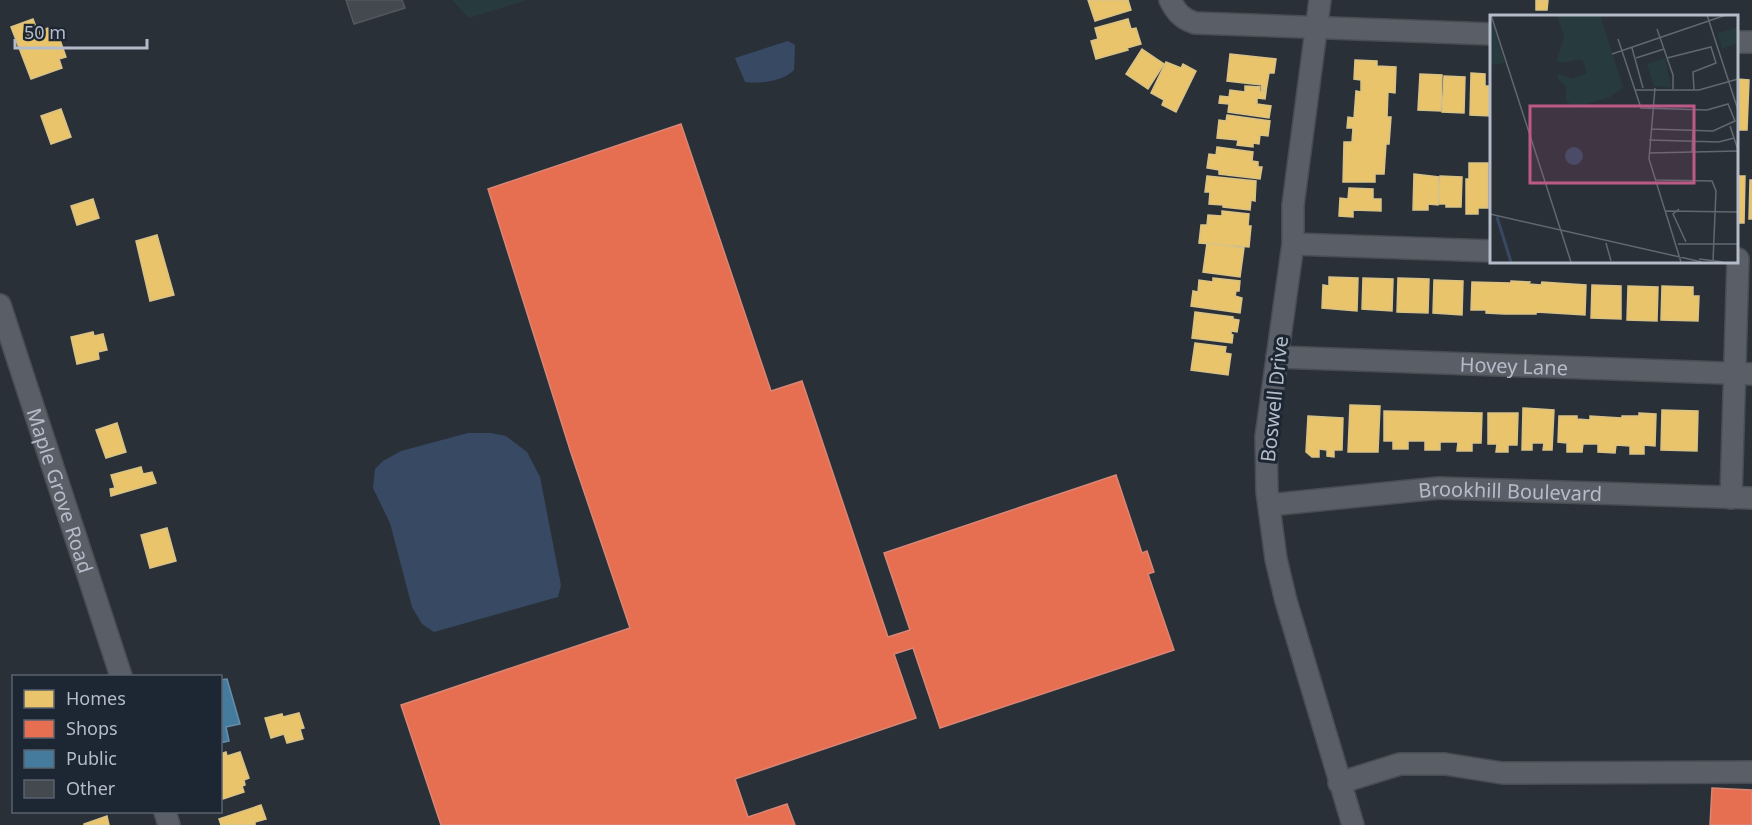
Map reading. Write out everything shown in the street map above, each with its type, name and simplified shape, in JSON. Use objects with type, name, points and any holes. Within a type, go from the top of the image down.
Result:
[{"type":"street","points":[[1170,0],[1177,13],[1195,24],[1490,34]]},
{"type":"street","name":"Boswell Drive","points":[[1320,0],[1293,205],[1293,244],[1266,437],[1269,505],[1276,560],[1286,601],[1353,825]]},
{"type":"street","points":[[1293,244],[1490,251]]},
{"type":"street","points":[[1731,498],[1743,373],[1742,259]]},
{"type":"street","name":"Maple Grove Road","points":[[0,305],[121,675]]},
{"type":"street","name":"Hovey Lane","points":[[1277,357],[1743,373]]},
{"type":"street","name":"Brookhill Boulevard","points":[[1269,505],[1439,488],[1752,498]]},
{"type":"street","points":[[1339,783],[1400,764],[1445,764],[1502,774],[1752,772]]},
{"type":"green space","points":[[452,0],[527,0],[469,18]]},
{"type":"water","points":[[788,41],[795,45],[794,70],[790,74],[771,81],[745,82],[735,58]]},
{"type":"water","points":[[468,433],[491,433],[506,436],[527,452],[540,477],[561,585],[558,597],[434,632],[422,624],[412,607],[390,523],[373,488],[375,469],[383,461],[401,451]]},
{"type":"building: Homes","points":[[1088,0],[1128,0],[1131,10],[1095,21]]},
{"type":"building: Homes","points":[[1536,0],[1548,0],[1547,10],[1536,10]]},
{"type":"building: Homes","points":[[33,19],[38,32],[48,28],[52,39],[59,37],[66,57],[59,59],[62,68],[31,79],[11,27]]},
{"type":"building: Homes","points":[[1128,19],[1131,29],[1136,28],[1141,44],[1096,59],[1091,41],[1098,39],[1095,28]]},
{"type":"building: Homes","points":[[1142,49],[1164,64],[1148,89],[1126,74]]},
{"type":"building: Homes","points":[[1230,54],[1276,59],[1274,73],[1269,73],[1266,91],[1261,90],[1262,85],[1227,81]]},
{"type":"building: Homes","points":[[1355,60],[1377,61],[1377,66],[1396,67],[1395,93],[1388,92],[1387,117],[1391,117],[1384,174],[1375,174],[1375,182],[1343,182],[1344,142],[1352,142],[1353,128],[1347,128],[1348,117],[1354,118],[1356,91],[1361,92],[1361,80],[1354,79]]},
{"type":"building: Homes","points":[[1166,62],[1181,68],[1183,64],[1196,71],[1176,112],[1162,105],[1164,100],[1151,93]]},
{"type":"building: Homes","points":[[1471,73],[1485,74],[1485,86],[1490,86],[1490,116],[1470,115]]},
{"type":"building: Homes","points":[[1420,74],[1442,75],[1441,111],[1418,110]]},
{"type":"building: Homes","points":[[1444,76],[1465,77],[1464,113],[1442,112]]},
{"type":"building: Homes","points":[[1737,79],[1749,80],[1747,130],[1737,130]]},
{"type":"building: Homes","points":[[1245,86],[1260,87],[1259,91],[1266,92],[1265,99],[1257,98],[1257,104],[1271,106],[1269,118],[1228,112],[1229,104],[1219,103],[1220,96],[1229,97],[1230,90],[1245,92]]},
{"type":"building: Homes","points":[[61,109],[71,137],[51,144],[41,116]]},
{"type":"building: Homes","points":[[1227,115],[1270,121],[1268,136],[1260,135],[1259,144],[1253,143],[1253,147],[1237,145],[1238,140],[1217,138],[1219,120],[1226,121]]},
{"type":"building: Homes","points":[[1217,147],[1253,152],[1252,161],[1258,162],[1258,167],[1262,167],[1260,179],[1219,174],[1219,170],[1207,168],[1209,154],[1216,155]]},
{"type":"building: Homes","points":[[1469,163],[1488,163],[1488,208],[1478,208],[1478,214],[1466,214],[1466,179],[1469,179]]},
{"type":"building: Homes","points":[[1414,174],[1439,177],[1438,205],[1428,204],[1428,210],[1413,210]]},
{"type":"building: Homes","points":[[1207,176],[1256,181],[1255,201],[1251,200],[1250,210],[1209,204],[1210,192],[1205,192]]},
{"type":"building: Homes","points":[[1440,176],[1462,177],[1461,207],[1446,207],[1446,204],[1439,204]]},
{"type":"building: Homes","points":[[1737,176],[1745,176],[1744,223],[1737,223]]},
{"type":"building: Homes","points":[[1750,180],[1752,180],[1752,219],[1749,219]]},
{"type":"building: Homes","points":[[1349,188],[1373,189],[1373,199],[1381,199],[1381,211],[1353,210],[1353,217],[1339,216],[1340,198],[1348,199]]},
{"type":"building: Homes","points":[[93,199],[99,218],[77,225],[71,206]]},
{"type":"building: Homes","points":[[1222,211],[1249,214],[1248,226],[1251,226],[1249,247],[1199,243],[1201,225],[1207,225],[1208,215],[1222,216]]},
{"type":"building: Homes","points":[[157,235],[174,295],[150,301],[136,241]]},
{"type":"building: Homes","points":[[1207,243],[1244,248],[1240,277],[1203,272]]},
{"type":"building: Homes","points":[[1329,277],[1358,278],[1357,311],[1322,308],[1323,285],[1329,286]]},
{"type":"building: Homes","points":[[1213,278],[1240,281],[1239,291],[1236,291],[1235,296],[1242,298],[1240,313],[1191,306],[1193,291],[1198,292],[1199,280],[1213,282]]},
{"type":"building: Homes","points":[[1363,278],[1393,279],[1392,311],[1362,309]]},
{"type":"building: Homes","points":[[1398,278],[1429,279],[1428,313],[1397,312]]},
{"type":"building: Homes","points":[[1434,280],[1463,281],[1462,315],[1433,313]]},
{"type":"building: Homes","points":[[1511,281],[1541,285],[1542,282],[1586,285],[1585,315],[1536,312],[1536,314],[1504,314],[1486,313],[1486,310],[1471,310],[1472,282],[1511,283]]},
{"type":"building: Homes","points":[[1592,285],[1621,286],[1621,319],[1591,318]]},
{"type":"building: Homes","points":[[1628,286],[1658,287],[1657,321],[1627,320]]},
{"type":"building: Homes","points":[[1662,286],[1693,287],[1693,296],[1699,296],[1698,321],[1661,320]]},
{"type":"building: Homes","points":[[1195,312],[1233,317],[1239,320],[1237,332],[1231,331],[1232,343],[1192,338]]},
{"type":"building: Homes","points":[[93,332],[94,336],[103,334],[107,350],[98,352],[99,359],[77,364],[71,337]]},
{"type":"building: Homes","points":[[1195,343],[1226,347],[1225,353],[1231,354],[1228,375],[1191,370]]},
{"type":"building: Homes","points":[[1350,405],[1380,406],[1378,452],[1348,452]]},
{"type":"building: Homes","points":[[1523,408],[1554,410],[1552,450],[1543,450],[1544,443],[1532,443],[1532,450],[1522,450]]},
{"type":"building: Homes","points":[[1662,410],[1698,411],[1697,451],[1661,450]]},
{"type":"building: Homes","points":[[1384,411],[1482,413],[1481,443],[1472,443],[1472,451],[1457,451],[1458,442],[1440,442],[1440,450],[1425,450],[1425,441],[1408,441],[1408,449],[1393,449],[1393,441],[1384,441]]},
{"type":"building: Homes","points":[[1488,413],[1518,413],[1517,445],[1508,445],[1508,452],[1496,452],[1497,444],[1488,444]]},
{"type":"building: Homes","points":[[1639,413],[1656,414],[1655,446],[1644,445],[1644,454],[1630,454],[1630,446],[1616,445],[1615,453],[1598,452],[1598,444],[1583,444],[1582,452],[1567,452],[1567,443],[1558,442],[1559,416],[1577,416],[1577,419],[1590,420],[1590,416],[1622,418],[1622,416],[1639,416]]},
{"type":"building: Homes","points":[[1308,416],[1343,418],[1342,450],[1334,450],[1334,457],[1327,456],[1327,450],[1319,449],[1319,457],[1312,457],[1306,452]]},
{"type":"building: Homes","points":[[117,423],[126,452],[106,458],[96,430]]},
{"type":"building: Homes","points":[[141,467],[143,474],[152,472],[156,483],[111,496],[110,489],[115,488],[111,475]]},
{"type":"building: Homes","points":[[167,528],[176,561],[150,568],[141,535]]},
{"type":"building: Homes","points":[[299,713],[304,728],[300,729],[303,739],[287,743],[284,734],[271,738],[265,718]]},
{"type":"building: Homes","points":[[226,752],[227,756],[240,752],[249,778],[244,780],[245,785],[242,786],[244,792],[222,799],[222,753]]},
{"type":"building: Homes","points":[[261,805],[266,819],[255,822],[255,825],[221,825],[219,819]]},
{"type":"building: Homes","points":[[107,816],[109,825],[84,825],[84,824]]},
{"type":"building: Shops","points":[[681,124],[771,391],[802,381],[888,637],[910,630],[884,553],[1116,475],[1142,553],[1147,551],[1154,572],[1148,574],[1174,650],[940,728],[913,648],[894,654],[916,718],[735,779],[748,817],[787,804],[795,825],[441,825],[401,705],[630,628],[571,453],[488,189]]},
{"type":"building: Shops","points":[[1712,788],[1752,790],[1752,825],[1710,825]]},
{"type":"building: Public","points":[[227,679],[240,724],[226,727],[229,741],[222,743],[222,680]]},
{"type":"building: Other","points":[[346,0],[402,0],[405,8],[354,24]]}]
